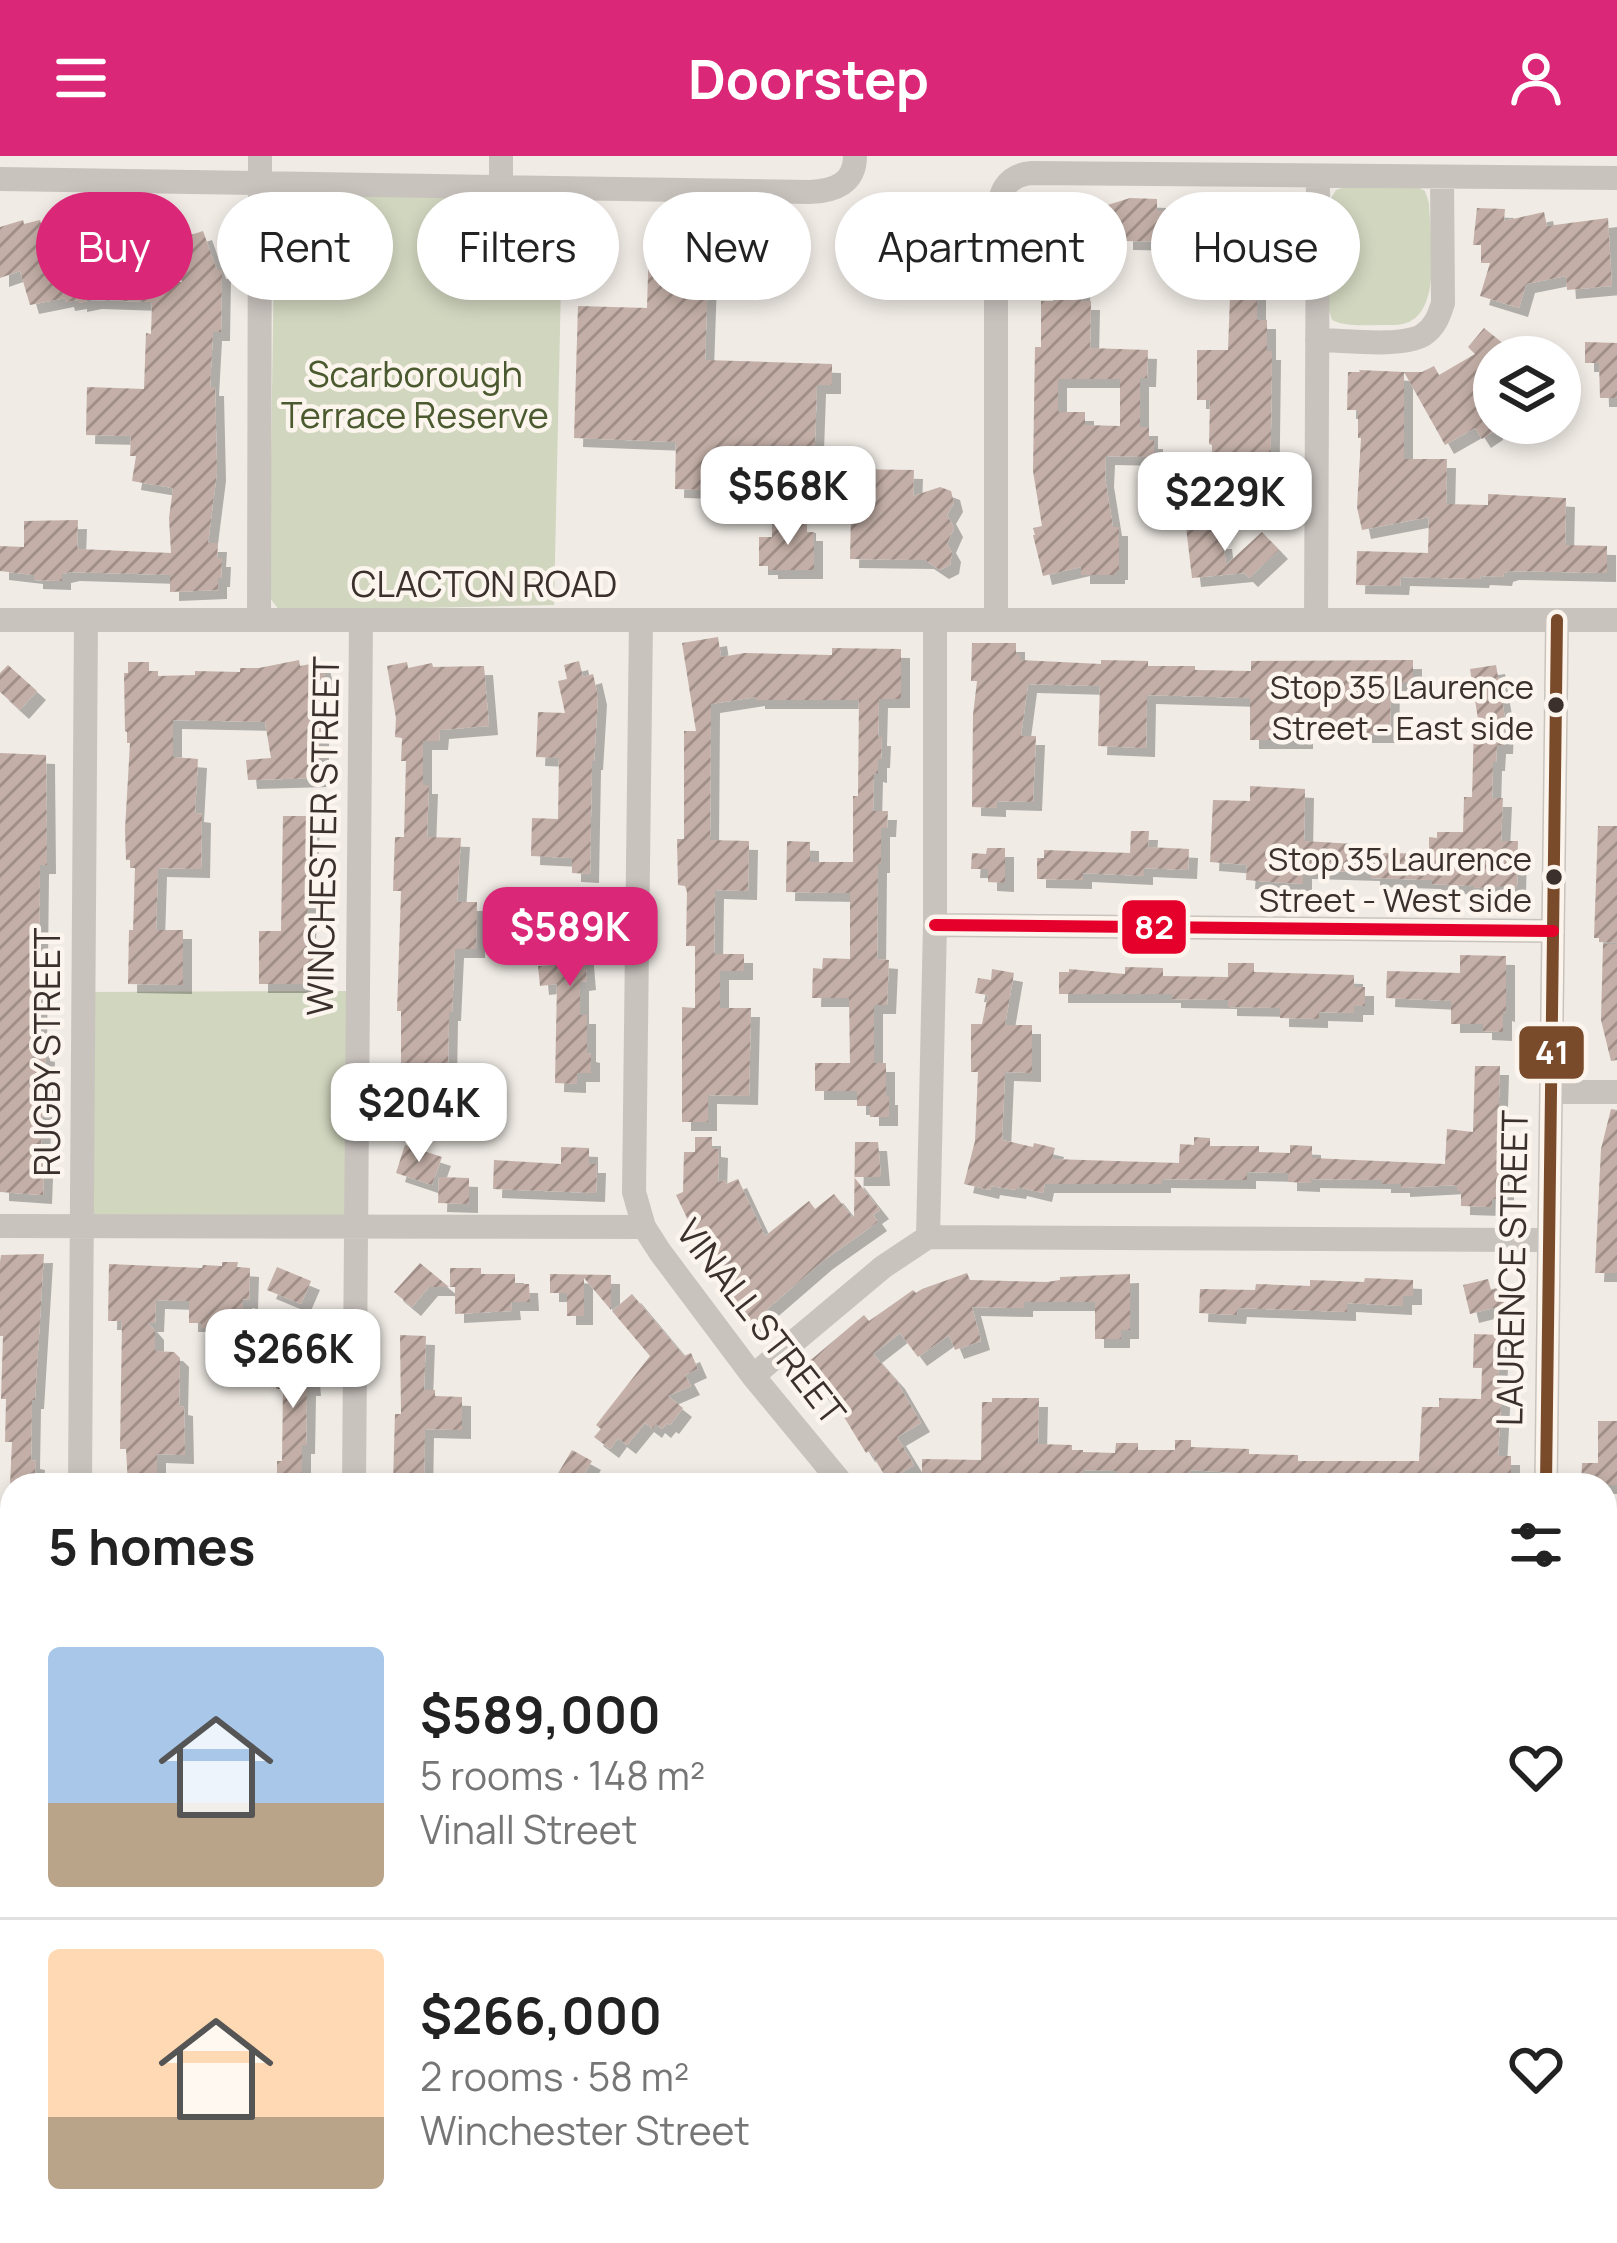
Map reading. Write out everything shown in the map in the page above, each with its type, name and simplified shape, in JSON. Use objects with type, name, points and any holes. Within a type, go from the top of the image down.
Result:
[{"type":"street","points":[[259,620],[260,156]]},
{"type":"street","points":[[501,156],[501,188]]},
{"type":"street","points":[[0,179],[826,191],[849,178],[855,170],[855,156]]},
{"type":"street","points":[[996,620],[996,219],[1006,184],[1032,173],[1617,178]]},
{"type":"street","points":[[1316,620],[1318,176]]},
{"type":"street","points":[[1316,340],[1402,341],[1421,336],[1436,322],[1444,303],[1442,177]]},
{"type":"street","name":"CLACTON ROAD","points":[[0,620],[1617,620]]},
{"type":"street","name":"RUGBY STREET","points":[[80,1473],[86,620]]},
{"type":"street","name":"WINCHESTER STREET","points":[[355,1473],[361,620]]},
{"type":"street","name":"VINALL STREET","points":[[640,620],[634,1192],[644,1227],[753,1376],[833,1473]]},
{"type":"street","points":[[928,1237],[935,620]]},
{"type":"street","name":"LAURENCE STREET","points":[[1546,1473],[1558,620]]},
{"type":"street","points":[[934,925],[1553,931]]},
{"type":"street","points":[[1551,1092],[1617,1092]]},
{"type":"street","points":[[0,1226],[644,1227]]},
{"type":"street","points":[[753,1376],[883,1267],[928,1237],[1549,1240]]},
{"type":"green space","points":[[1416,186],[1425,191],[1431,233],[1430,286],[1419,314],[1409,322],[1355,325],[1332,320],[1329,300],[1360,300],[1360,192],[1336,190]]},
{"type":"green space","name":"Scarborough Terrace Reserve","points":[[275,187],[563,192],[417,192],[417,300],[561,300],[554,605],[280,611],[269,597],[273,300],[393,300],[393,192],[275,192]]},
{"type":"green space","points":[[352,991],[352,1227],[86,1226],[87,992]]},
{"type":"building","points":[[1127,199],[1151,199],[1151,242],[1127,241]]},
{"type":"building","points":[[1477,208],[1505,209],[1504,221],[1544,212],[1547,226],[1608,218],[1612,286],[1567,290],[1566,276],[1526,284],[1519,308],[1480,296],[1490,263],[1481,263],[1481,245],[1473,245]]},
{"type":"building","points":[[36,221],[36,300],[55,300],[30,305],[20,271],[0,278],[0,227]]},
{"type":"building","points":[[203,231],[217,270],[217,300],[222,300],[221,332],[213,332],[210,387],[215,387],[217,472],[208,543],[218,543],[217,558],[222,558],[218,590],[170,592],[170,575],[71,572],[62,574],[62,581],[0,571],[0,546],[24,547],[24,521],[78,520],[79,549],[171,553],[173,488],[132,481],[136,456],[130,456],[131,436],[86,435],[87,387],[144,389],[152,302],[93,300],[193,300],[193,234]]},
{"type":"building","points":[[647,300],[707,300],[705,360],[832,364],[832,385],[817,385],[814,470],[741,468],[741,491],[675,489],[676,442],[574,438],[578,306],[647,308]]},
{"type":"building","points":[[1230,300],[1257,300],[1257,320],[1267,320],[1267,351],[1272,351],[1270,508],[1241,506],[1243,454],[1212,453],[1210,400],[1197,400],[1197,350],[1228,350]]},
{"type":"building","points":[[1041,301],[1091,301],[1090,348],[1148,350],[1147,378],[1140,378],[1140,427],[1149,427],[1154,457],[1106,456],[1113,527],[1119,527],[1116,575],[1081,575],[1081,567],[1043,576],[1033,535],[1033,528],[1042,526],[1033,471],[1035,347],[1041,347]],"holes":[[[1058,379],[1120,379],[1120,426],[1085,425],[1085,412],[1058,412]]]},
{"type":"building","points":[[1585,342],[1617,343],[1617,398],[1600,398],[1599,363],[1585,363]]},
{"type":"building","points":[[1473,355],[1473,429],[1445,445],[1404,372],[1434,366],[1439,375]]},
{"type":"building","points":[[1348,372],[1404,372],[1404,459],[1447,459],[1446,504],[1488,505],[1488,494],[1566,498],[1565,545],[1607,546],[1607,573],[1510,571],[1503,577],[1401,577],[1400,586],[1356,585],[1357,551],[1428,553],[1429,517],[1362,530],[1357,507],[1358,410],[1347,410]]},
{"type":"building","points":[[852,469],[914,470],[913,496],[940,487],[951,491],[954,503],[947,515],[954,528],[947,544],[952,553],[950,565],[940,570],[925,560],[850,559]]},
{"type":"building","points":[[1216,523],[1226,565],[1262,532],[1279,550],[1249,578],[1244,573],[1192,578],[1186,527]]},
{"type":"building","points":[[772,524],[807,524],[807,532],[814,532],[814,570],[759,566],[759,537],[772,537]]},
{"type":"building","points":[[718,637],[721,657],[832,655],[832,648],[901,649],[901,699],[879,699],[881,759],[878,774],[874,773],[873,811],[888,811],[887,828],[881,828],[878,864],[877,959],[889,960],[887,1005],[874,1005],[874,1063],[886,1063],[889,1117],[870,1117],[870,1106],[857,1106],[857,1091],[815,1091],[815,1063],[850,1063],[849,998],[812,998],[813,968],[822,969],[823,958],[850,959],[850,893],[786,892],[787,841],[810,842],[810,862],[853,862],[859,700],[756,697],[711,704],[710,840],[749,841],[748,891],[715,890],[714,954],[744,954],[744,971],[720,971],[720,1008],[751,1008],[749,1096],[708,1095],[708,1122],[682,1122],[682,1007],[695,1008],[695,946],[686,946],[687,892],[678,885],[677,839],[684,839],[684,731],[696,731],[682,643]]},
{"type":"building","points":[[972,643],[1016,643],[1020,660],[1148,661],[1148,666],[1195,666],[1195,670],[1251,671],[1251,661],[1413,660],[1413,682],[1391,682],[1390,734],[1363,734],[1363,726],[1304,725],[1304,740],[1250,740],[1250,698],[1147,695],[1146,748],[1098,746],[1100,686],[1028,684],[1021,736],[1036,736],[1033,802],[997,801],[997,808],[972,807],[977,681],[971,681]]},
{"type":"building","points":[[299,660],[300,666],[321,662],[326,682],[315,687],[322,733],[320,778],[248,780],[246,760],[271,758],[265,722],[173,720],[173,757],[198,759],[195,813],[202,814],[201,869],[158,868],[156,930],[183,930],[183,985],[128,984],[135,868],[126,860],[130,743],[125,731],[124,673],[128,673],[128,662],[149,662],[149,671],[158,671],[158,676],[240,672],[240,668]]},
{"type":"building","points":[[579,661],[583,677],[593,674],[598,696],[590,874],[572,873],[572,858],[531,856],[532,818],[558,819],[559,758],[536,757],[538,712],[565,713],[558,681],[567,679],[564,665]]},
{"type":"building","points":[[407,662],[408,668],[432,663],[433,667],[484,666],[489,726],[440,730],[439,741],[423,741],[423,785],[429,785],[427,837],[461,838],[457,902],[477,902],[476,949],[455,949],[447,1131],[401,1130],[401,1011],[397,1011],[401,891],[393,891],[395,837],[404,837],[406,761],[401,761],[402,738],[395,737],[387,666]]},
{"type":"building","points":[[8,665],[37,691],[20,710],[0,692],[0,673]]},
{"type":"building","points":[[1496,665],[1505,718],[1504,745],[1497,745],[1493,762],[1492,798],[1503,798],[1501,841],[1518,841],[1517,886],[1474,888],[1432,884],[1432,880],[1371,878],[1371,872],[1303,870],[1303,884],[1246,880],[1247,865],[1210,862],[1213,800],[1250,801],[1250,786],[1305,789],[1304,841],[1354,844],[1354,852],[1429,854],[1429,837],[1437,838],[1437,832],[1463,832],[1464,797],[1472,797],[1474,724],[1479,725],[1470,669]]},
{"type":"building","points":[[0,753],[46,755],[47,865],[40,865],[38,1043],[46,1053],[43,1195],[0,1192]]},
{"type":"building","points":[[283,816],[311,816],[307,932],[313,932],[314,984],[259,984],[259,931],[281,931]]},
{"type":"building","points":[[1598,826],[1617,826],[1617,943],[1594,938]]},
{"type":"building","points":[[1131,831],[1149,831],[1148,847],[1189,849],[1188,870],[1144,868],[1144,876],[1083,873],[1083,880],[1037,879],[1037,858],[1044,858],[1044,850],[1130,853]]},
{"type":"building","points":[[987,848],[1005,848],[1005,883],[988,882],[988,869],[971,869],[972,853],[986,854]]},
{"type":"building","points":[[558,887],[584,888],[587,981],[580,982],[580,1015],[587,1015],[591,1073],[577,1073],[577,1084],[555,1083],[557,984],[540,986],[538,966],[563,964],[557,929]]},
{"type":"building","points":[[1603,944],[1617,944],[1617,1060],[1611,1061],[1601,1020]]},
{"type":"building","points":[[1460,955],[1506,956],[1503,1032],[1483,1031],[1483,1024],[1451,1024],[1451,1001],[1386,998],[1387,971],[1460,973]]},
{"type":"building","points":[[1228,963],[1254,963],[1254,972],[1354,975],[1354,987],[1365,987],[1365,1006],[1354,1006],[1354,1013],[1319,1012],[1319,1019],[1280,1018],[1280,1008],[1228,1007],[1228,1000],[1172,999],[1172,994],[1059,994],[1059,972],[1069,969],[1125,974],[1125,967],[1163,968],[1163,976],[1228,977]]},
{"type":"building","points":[[992,969],[1014,973],[1005,1025],[1032,1025],[1032,1073],[1005,1072],[1002,1140],[1055,1148],[1052,1159],[1179,1163],[1180,1144],[1194,1145],[1194,1137],[1210,1138],[1210,1146],[1259,1146],[1259,1152],[1290,1153],[1290,1145],[1312,1146],[1312,1158],[1445,1164],[1447,1129],[1473,1132],[1475,1066],[1500,1066],[1498,1131],[1507,1132],[1506,1145],[1510,1145],[1505,1199],[1492,1199],[1492,1207],[1461,1206],[1457,1185],[1401,1188],[1401,1184],[1382,1184],[1382,1180],[1288,1182],[1288,1173],[1247,1172],[1247,1180],[1162,1179],[1162,1184],[1045,1184],[1043,1193],[964,1184],[975,1141],[978,1072],[971,1072],[971,1024],[982,1024],[988,995],[975,993],[978,978],[991,980]]},
{"type":"building","points":[[1611,1109],[1617,1110],[1617,1273],[1595,1273],[1601,1149]]},
{"type":"building","points":[[695,1137],[712,1137],[712,1148],[719,1149],[718,1182],[738,1179],[765,1236],[809,1201],[815,1209],[834,1194],[854,1219],[855,1178],[880,1210],[873,1215],[878,1222],[824,1260],[750,1324],[731,1300],[676,1195],[683,1192],[684,1152],[695,1152]]},
{"type":"building","points":[[855,1142],[878,1142],[881,1177],[855,1177]]},
{"type":"building","points":[[405,1145],[442,1157],[432,1185],[396,1173]]},
{"type":"building","points":[[561,1147],[589,1148],[589,1164],[597,1164],[596,1193],[493,1189],[494,1160],[561,1164]]},
{"type":"building","points":[[439,1177],[469,1178],[469,1204],[438,1203]]},
{"type":"building","points":[[44,1254],[32,1400],[35,1473],[11,1473],[12,1442],[5,1442],[1,1255]]},
{"type":"building","points":[[222,1262],[238,1262],[237,1267],[250,1268],[249,1300],[243,1299],[242,1343],[220,1342],[220,1328],[189,1323],[189,1301],[156,1300],[155,1323],[148,1323],[155,1331],[155,1351],[174,1352],[180,1358],[185,1455],[157,1454],[157,1473],[127,1473],[126,1449],[120,1449],[122,1321],[108,1321],[109,1264],[222,1266]]},
{"type":"building","points":[[420,1263],[449,1287],[429,1287],[412,1307],[394,1292]]},
{"type":"building","points":[[277,1267],[311,1281],[301,1304],[267,1290]]},
{"type":"building","points":[[450,1268],[515,1274],[515,1284],[529,1284],[530,1302],[511,1302],[512,1311],[455,1314]]},
{"type":"building","points":[[967,1273],[970,1280],[1047,1282],[1060,1277],[1130,1274],[1130,1330],[1121,1330],[1121,1339],[1095,1339],[1095,1302],[1024,1302],[1024,1308],[972,1307],[981,1341],[955,1350],[949,1335],[918,1357],[900,1333],[873,1354],[896,1380],[921,1423],[897,1437],[914,1465],[901,1473],[883,1473],[826,1392],[823,1395],[799,1370],[864,1315],[869,1321],[913,1290]]},
{"type":"building","points":[[550,1274],[611,1275],[611,1310],[584,1278],[584,1316],[567,1316],[567,1293],[550,1293]]},
{"type":"building","points":[[1365,1278],[1413,1280],[1413,1296],[1403,1296],[1403,1306],[1347,1303],[1347,1312],[1238,1308],[1237,1315],[1199,1313],[1200,1289],[1255,1290],[1256,1284],[1310,1286],[1310,1280],[1364,1282]]},
{"type":"building","points":[[1488,1279],[1491,1290],[1501,1288],[1505,1305],[1470,1314],[1463,1285]]},
{"type":"building","points":[[632,1294],[684,1356],[691,1353],[698,1369],[685,1375],[691,1386],[668,1396],[683,1408],[670,1425],[662,1429],[656,1424],[653,1429],[645,1423],[627,1445],[618,1438],[610,1449],[594,1437],[601,1429],[596,1425],[650,1356],[612,1311]]},
{"type":"building","points":[[1474,1334],[1500,1335],[1498,1456],[1511,1456],[1511,1473],[922,1473],[922,1459],[981,1460],[982,1402],[992,1402],[992,1398],[1039,1398],[1038,1444],[1072,1445],[1072,1450],[1083,1452],[1115,1453],[1116,1443],[1138,1443],[1138,1450],[1175,1450],[1175,1440],[1191,1440],[1191,1447],[1298,1455],[1298,1461],[1419,1461],[1422,1407],[1439,1407],[1439,1398],[1481,1399],[1482,1368],[1473,1368]]},
{"type":"building","points":[[400,1335],[426,1336],[424,1390],[435,1390],[435,1396],[462,1397],[462,1430],[425,1429],[424,1473],[393,1473],[395,1414],[401,1414]]},
{"type":"building","points":[[277,1348],[309,1349],[312,1387],[307,1387],[302,1473],[277,1473],[277,1461],[282,1461],[283,1389],[276,1389]]},
{"type":"building","points":[[1598,1421],[1617,1421],[1617,1473],[1582,1473],[1582,1463],[1598,1463]]},
{"type":"building","points":[[572,1450],[592,1461],[585,1473],[558,1473]]},
{"type":"transit line","name":"41","points":[[1546,1473],[1557,620]]},
{"type":"transit line","name":"82","points":[[935,925],[1553,931]]},
{"type":"place","name":"Stop 35 Laurence Street - East side","points":[[1556,705]]},
{"type":"place","name":"Stop 35 Laurence Street - West side","points":[[1554,877]]}]
